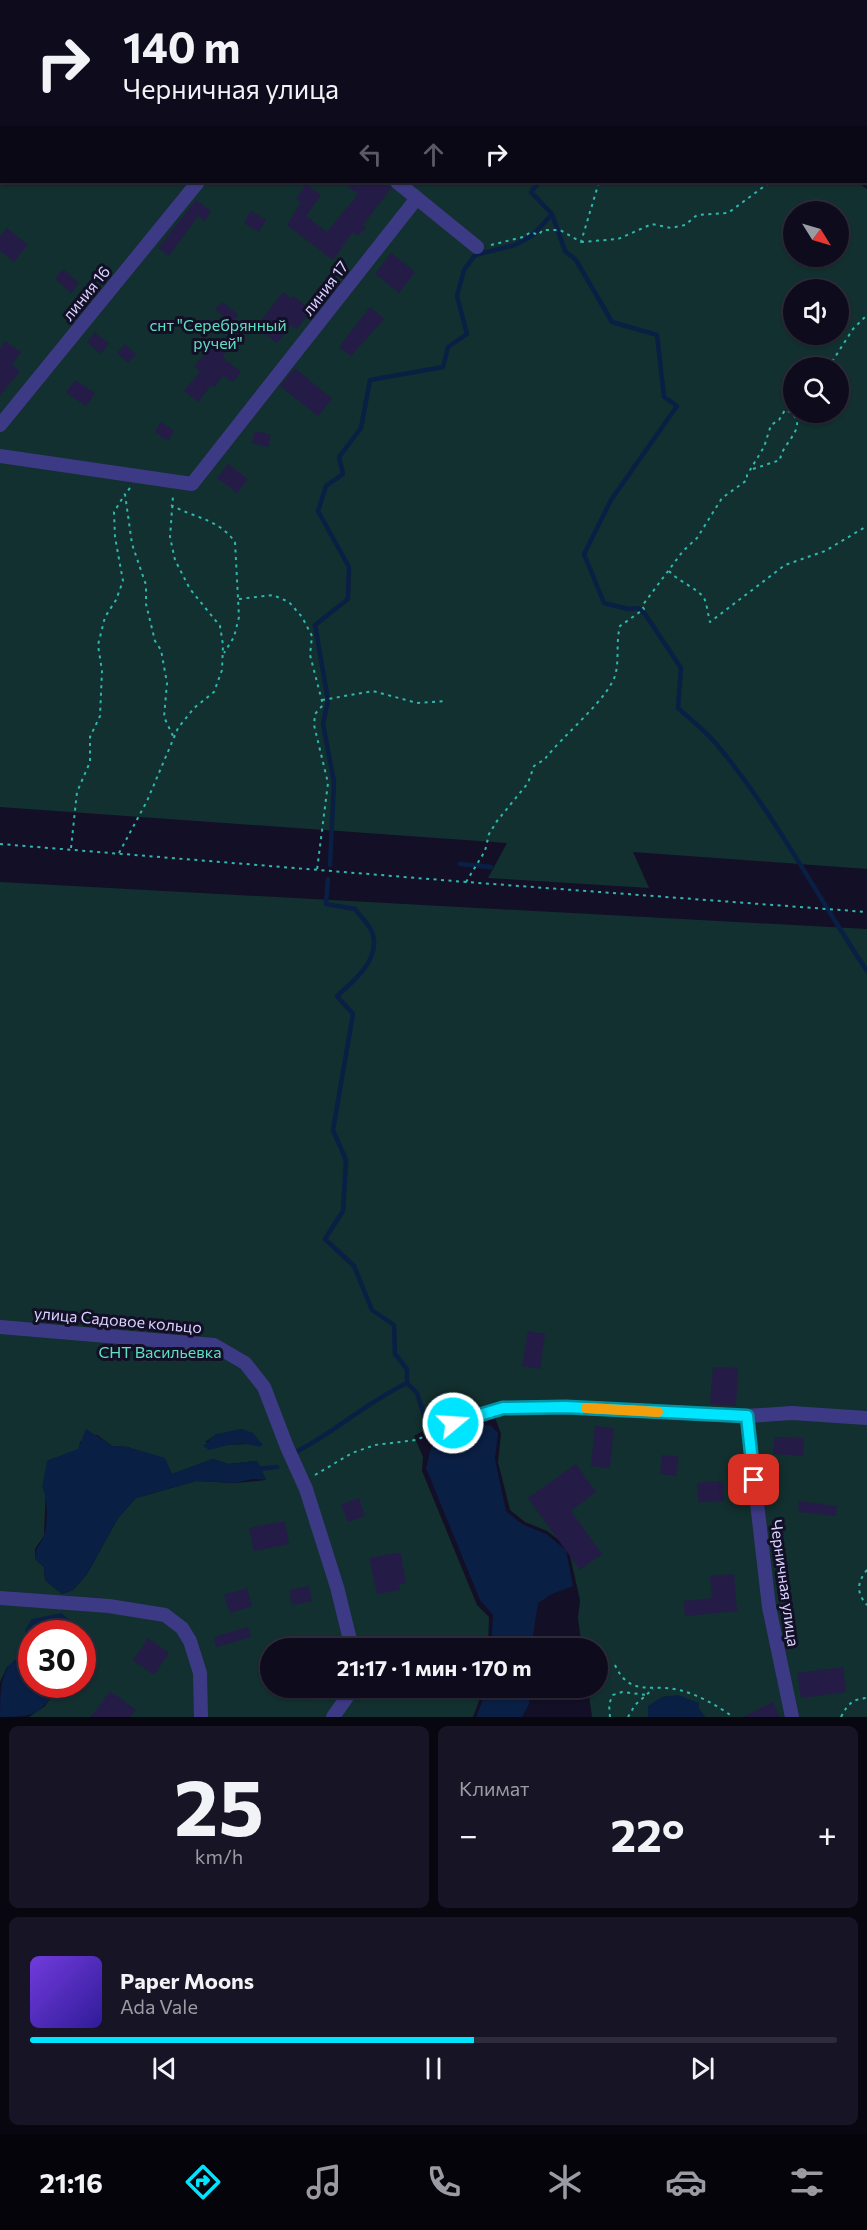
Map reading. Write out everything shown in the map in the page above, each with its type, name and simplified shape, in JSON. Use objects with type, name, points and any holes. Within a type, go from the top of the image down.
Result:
[{"type":"street","name":"линия 16","points":[[0,425],[197,183]]},
{"type":"street","points":[[398,183],[477,247]]},
{"type":"street","name":"линия 17","points":[[177,482],[192,484],[417,198]]},
{"type":"street","points":[[0,456],[177,482]]},
{"type":"street","name":"улица Садовое кольцо","points":[[0,1327],[214,1345],[245,1363],[264,1387],[303,1483],[338,1587],[350,1638]]},
{"type":"street","points":[[453,1423],[503,1408],[566,1407],[747,1416],[792,1413],[867,1418]]},
{"type":"street","name":"Черничная улица","points":[[747,1416],[769,1607],[792,1717]]},
{"type":"street","points":[[0,1598],[109,1606],[165,1615],[182,1628],[190,1641],[200,1673],[201,1717]]},
{"type":"street","points":[[333,1717],[346,1698]]},
{"type":"path","points":[[581,242],[599,183]]},
{"type":"path","points":[[477,247],[511,241],[531,232],[538,236],[543,230],[560,230],[581,242],[618,239],[652,224],[671,228],[685,225],[697,215],[728,213],[769,183]]},
{"type":"path","points":[[835,357],[853,329],[867,315]]},
{"type":"path","points":[[466,882],[485,851],[489,834],[508,805],[528,783],[534,766],[545,759],[598,701],[612,682],[616,673],[620,628],[632,615],[644,609],[642,606],[668,570],[697,538],[722,498],[747,480],[764,447],[771,425],[779,420],[783,413]]},
{"type":"path","points":[[752,469],[780,460],[780,454],[797,430],[796,423]]},
{"type":"path","points":[[71,850],[77,792],[90,762],[90,737],[100,716],[102,671],[98,645],[105,617],[116,600],[123,581],[115,537],[114,512],[138,476]]},
{"type":"path","points":[[118,854],[147,801],[174,738],[194,708],[214,692],[222,669],[220,626],[190,589],[174,560],[170,537],[171,505],[177,482]]},
{"type":"path","points":[[125,494],[132,544],[146,585],[146,604],[155,641],[161,650],[166,683],[164,717],[174,738]]},
{"type":"path","points":[[171,505],[185,513],[213,521],[236,542],[238,564],[235,580],[239,599],[239,617],[234,636],[222,655]]},
{"type":"path","points":[[668,570],[681,584],[692,587],[704,598],[710,622],[785,566],[825,551],[867,526]]},
{"type":"path","points":[[239,599],[273,595],[289,602],[302,617],[312,636],[310,655],[323,700],[323,705],[315,714],[314,725],[328,783],[317,870]]},
{"type":"path","points":[[323,700],[334,696],[373,691],[417,703],[445,701]]},
{"type":"path","points":[[0,844],[867,912]]},
{"type":"path","points":[[303,1483],[352,1453],[375,1444],[416,1440],[453,1423]]},
{"type":"path","points":[[867,1570],[860,1578],[859,1587],[861,1598],[867,1605]]},
{"type":"path","points":[[615,1665],[632,1685],[653,1689],[665,1687],[688,1692],[733,1717]]},
{"type":"path","points":[[627,1717],[635,1705],[653,1689]]},
{"type":"path","points":[[610,1717],[609,1704],[613,1695],[621,1692],[647,1695]]},
{"type":"path","points":[[842,1717],[846,1708],[856,1699],[867,1698]]},
{"type":"path","points":[[846,1708],[846,1717]]},
{"type":"green space","name":"снт \"Серебрянный ручей\"","points":[[0,183],[858,183],[867,189],[867,869],[633,852],[649,888],[488,878],[507,843],[0,807]]},
{"type":"green space","name":"СНТ Васильевка","points":[[0,882],[867,929],[867,1717],[705,1717],[686,1700],[662,1697],[648,1717],[592,1717],[589,1698],[608,1698],[608,1638],[581,1638],[578,1618],[580,1600],[568,1547],[547,1531],[525,1522],[510,1510],[498,1462],[501,1434],[491,1406],[450,1416],[414,1436],[423,1457],[422,1471],[477,1605],[489,1617],[488,1638],[260,1638],[260,1698],[480,1698],[473,1717],[29,1717],[45,1706],[50,1698],[96,1698],[96,1620],[18,1620],[18,1659],[7,1667],[0,1682]],"holes":[[[242,1429],[255,1446],[251,1444],[219,1445],[205,1442],[216,1435]],[[97,1435],[112,1446],[128,1447],[168,1468],[172,1474],[213,1459],[228,1464],[257,1461],[266,1480],[236,1483],[196,1481],[136,1498],[118,1518],[87,1574],[73,1590],[62,1594],[45,1580],[44,1567],[35,1559],[35,1549],[44,1536],[47,1461],[79,1449],[80,1442]]]},
{"type":"water","points":[[490,1425],[498,1433],[495,1459],[506,1511],[522,1524],[546,1534],[566,1550],[573,1586],[552,1594],[538,1603],[533,1638],[492,1638],[493,1615],[480,1600],[426,1468],[432,1444],[473,1427]]},
{"type":"water","points":[[86,1429],[112,1446],[128,1447],[165,1458],[172,1474],[213,1459],[228,1464],[257,1461],[266,1480],[253,1479],[236,1483],[196,1481],[136,1498],[118,1518],[87,1574],[73,1590],[62,1594],[45,1580],[44,1567],[35,1559],[46,1525],[47,1511],[42,1487],[47,1461],[78,1449]]},
{"type":"water","points":[[242,1429],[253,1433],[263,1445],[259,1447],[234,1444],[209,1450],[203,1446],[216,1434]]},
{"type":"water","points":[[62,1613],[69,1620],[31,1620]]},
{"type":"water","points":[[18,1657],[18,1698],[50,1698],[47,1703],[30,1715],[0,1717],[3,1678],[8,1667]]},
{"type":"water","points":[[678,1695],[699,1703],[699,1709],[705,1717],[648,1717],[648,1706],[662,1697]]},
{"type":"water","points":[[484,1698],[529,1698],[529,1704],[522,1717],[476,1717]]},
{"type":"building","points":[[343,183],[388,183],[391,188],[363,225],[366,227],[358,236],[353,232],[333,260],[287,225],[301,202],[296,199],[306,184],[321,195],[306,216],[327,232],[358,194]]},
{"type":"building","points":[[196,200],[211,211],[205,221],[198,216],[169,256],[158,248]]},
{"type":"building","points":[[251,211],[266,220],[259,232],[244,223]]},
{"type":"building","points":[[7,228],[28,245],[14,262],[0,251],[0,236]]},
{"type":"building","points":[[391,253],[415,272],[399,293],[375,274]]},
{"type":"building","points":[[63,269],[79,283],[71,293],[55,279]]},
{"type":"building","points":[[283,292],[291,298],[293,296],[311,310],[297,329],[291,325],[277,343],[256,327]]},
{"type":"building","points":[[223,302],[238,315],[231,323],[215,309]]},
{"type":"building","points":[[370,307],[384,319],[351,356],[339,347]]},
{"type":"building","points":[[95,332],[109,344],[101,354],[87,342]]},
{"type":"building","points":[[5,341],[21,352],[12,365],[20,371],[0,396],[0,348]]},
{"type":"building","points":[[216,343],[226,352],[222,357],[241,372],[233,382],[223,375],[215,387],[211,385],[198,402],[184,391],[200,372],[194,366]]},
{"type":"building","points":[[125,344],[136,354],[128,363],[117,353]]},
{"type":"building","points":[[295,368],[332,399],[318,416],[280,386]]},
{"type":"building","points":[[75,380],[95,393],[86,406],[66,393]]},
{"type":"building","points":[[161,422],[174,431],[168,441],[155,432]]},
{"type":"building","points":[[255,431],[271,435],[268,447],[252,443]]},
{"type":"building","points":[[228,464],[248,479],[237,493],[217,478]]},
{"type":"building","points":[[528,1331],[545,1334],[540,1369],[522,1366]]},
{"type":"building","points":[[713,1367],[738,1368],[736,1406],[710,1404]]},
{"type":"building","points":[[595,1426],[614,1428],[610,1468],[591,1466]]},
{"type":"building","points":[[775,1437],[804,1438],[803,1456],[773,1454]]},
{"type":"building","points":[[662,1455],[679,1457],[676,1476],[660,1474]]},
{"type":"building","points":[[576,1464],[596,1492],[571,1511],[602,1554],[580,1570],[528,1498]]},
{"type":"building","points":[[723,1481],[724,1501],[698,1502],[697,1483]]},
{"type":"building","points":[[359,1498],[365,1516],[348,1522],[341,1504]]},
{"type":"building","points":[[799,1501],[837,1506],[836,1516],[798,1512]]},
{"type":"building","points":[[285,1521],[289,1544],[254,1551],[249,1528]]},
{"type":"building","points":[[401,1554],[406,1583],[399,1585],[400,1590],[377,1594],[369,1558]]},
{"type":"building","points":[[734,1574],[737,1611],[685,1616],[684,1601],[712,1598],[710,1576]]},
{"type":"building","points":[[309,1586],[312,1601],[292,1605],[289,1590]]},
{"type":"building","points":[[247,1588],[252,1606],[230,1613],[224,1595]]},
{"type":"building","points":[[248,1627],[251,1637],[216,1647],[214,1637]]},
{"type":"building","points":[[148,1638],[169,1653],[154,1675],[133,1660]]},
{"type":"building","points":[[843,1667],[846,1692],[801,1698],[797,1673]]},
{"type":"building","points":[[110,1691],[136,1710],[130,1717],[91,1717]]},
{"type":"building","points":[[773,1702],[780,1717],[743,1717]]},
{"type":"waterway","points":[[538,183],[531,192],[552,214],[565,251],[576,260],[612,322],[657,335],[664,397],[677,406],[611,500],[584,554],[604,603],[628,609],[638,608],[645,614],[681,668],[678,708],[714,741],[759,800],[867,971]]},
{"type":"waterway","points":[[330,865],[334,782],[323,724],[328,700],[315,625],[348,599],[349,567],[318,511],[326,486],[343,474],[339,457],[361,428],[370,380],[443,367],[448,347],[467,334],[457,296],[464,270],[475,255],[515,245],[533,235],[552,214]]},
{"type":"waterway","points":[[460,864],[491,867]]},
{"type":"waterway","points":[[328,879],[326,904],[355,909],[371,929],[374,942],[370,960],[365,968],[337,996],[353,1014],[333,1130],[346,1160],[343,1211],[325,1239],[354,1266],[372,1310],[394,1325],[395,1354],[407,1369],[407,1383]]},
{"type":"waterway","points":[[407,1383],[417,1393],[426,1421]]},
{"type":"waterway","points":[[296,1452],[407,1383]]},
{"type":"waterway","points":[[257,1469],[277,1467]]},
{"type":"slow traffic","points":[[586,1408],[658,1412]]},
{"type":"route","points":[[453,1423],[503,1408],[566,1407],[747,1416],[754,1480]]}]
